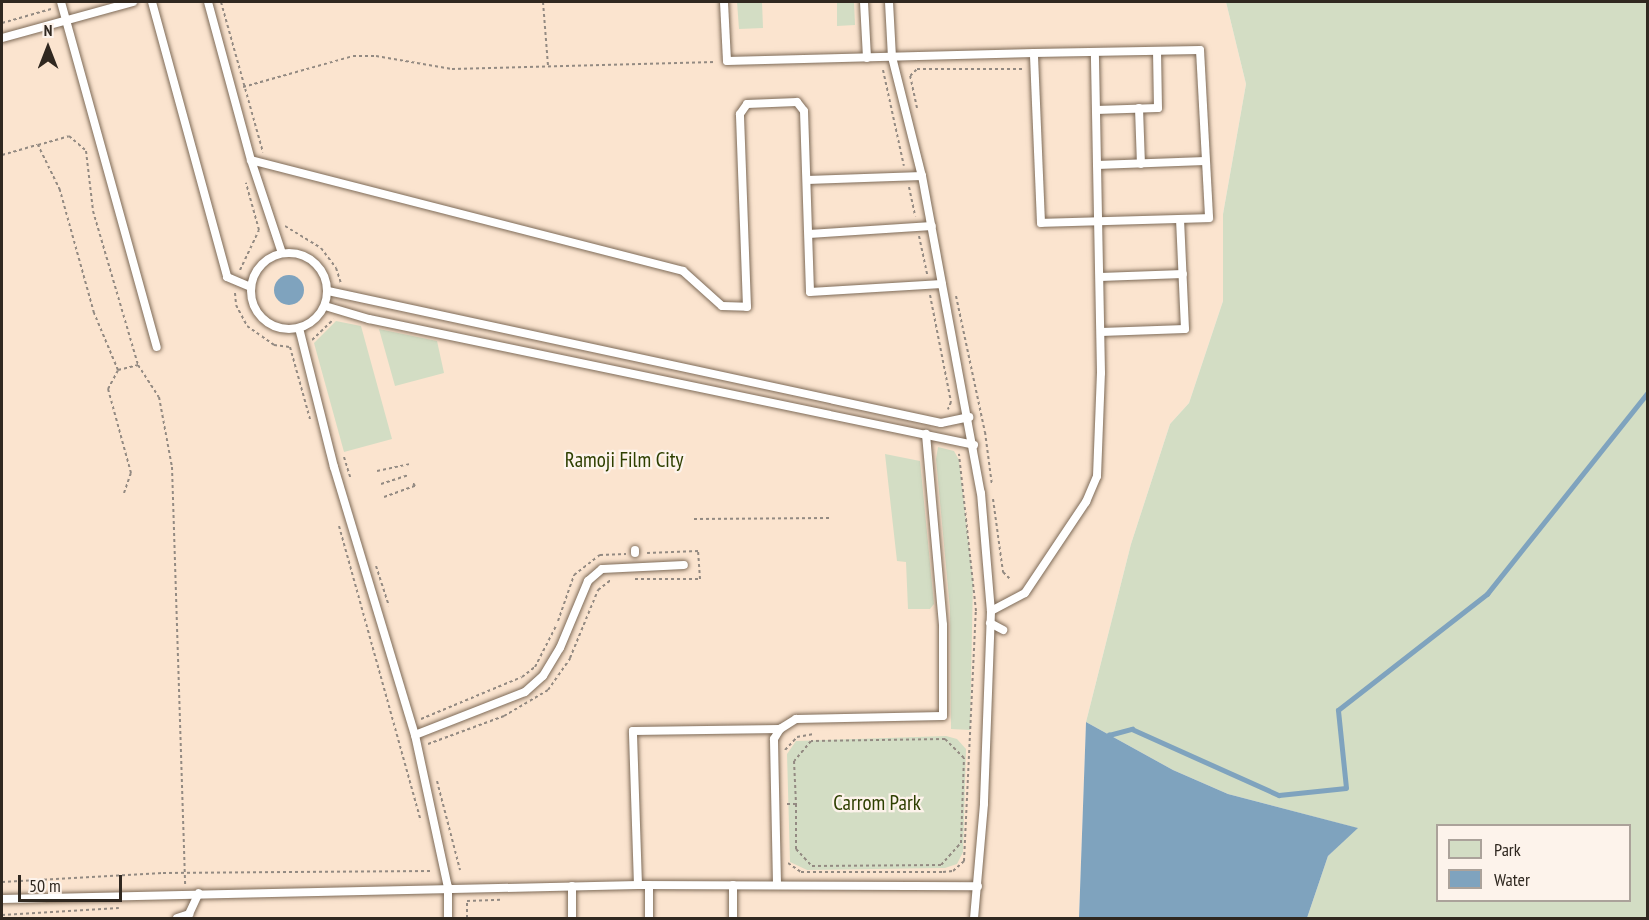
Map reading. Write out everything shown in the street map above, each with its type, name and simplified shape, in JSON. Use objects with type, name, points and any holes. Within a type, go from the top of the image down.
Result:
[{"type":"lane","points":[[61,2],[157,347]]},
{"type":"lane","points":[[2,38],[133,2]]},
{"type":"lane","points":[[152,2],[227,277],[251,287]]},
{"type":"lane","points":[[208,2],[251,160],[282,253]]},
{"type":"lane","points":[[724,2],[727,61],[1034,53],[1200,50],[1209,218],[1041,223],[1034,53]]},
{"type":"lane","points":[[864,2],[867,58]]},
{"type":"lane","points":[[889,2],[892,57],[922,176],[974,446],[991,611],[978,886],[974,918]]},
{"type":"lane","points":[[1096,110],[1158,108],[1157,51]]},
{"type":"lane","points":[[991,611],[1025,593],[1086,502],[1097,476],[1101,449],[1101,332],[1095,52]]},
{"type":"lane","points":[[251,160],[683,272],[713,300],[736,308],[747,307],[740,114],[747,104],[797,102],[804,111],[810,292],[942,284]]},
{"type":"lane","points":[[1139,108],[1141,164]]},
{"type":"lane","points":[[1097,165],[1205,162]]},
{"type":"lane","points":[[807,180],[922,176]]},
{"type":"lane","points":[[1101,332],[1185,329],[1180,219]]},
{"type":"lane","points":[[808,234],[932,226]]},
{"type":"lane","points":[[282,253],[312,260],[325,276],[328,291],[325,306],[315,320],[299,328],[280,328],[264,320],[251,299],[251,287],[261,265],[282,253]]},
{"type":"lane","points":[[1100,277],[1183,274]]},
{"type":"lane","points":[[328,291],[941,423],[969,417]]},
{"type":"lane","points":[[325,306],[369,319],[926,434],[974,446]]},
{"type":"lane","points":[[299,328],[334,467],[415,735],[448,887],[448,918]]},
{"type":"lane","points":[[777,884],[774,739],[780,729],[795,719],[943,716],[943,625],[926,434]]},
{"type":"lane","points":[[415,735],[525,692],[543,676],[560,648],[588,581],[602,569],[684,565]]},
{"type":"lane","points":[[990,623],[1003,630]]},
{"type":"lane","points":[[638,885],[633,731],[780,729]]},
{"type":"lane","points":[[2,899],[448,887],[777,884],[978,886]]},
{"type":"lane","points":[[649,918],[650,885]]},
{"type":"lane","points":[[733,885],[733,918]]},
{"type":"lane","points":[[572,886],[572,918]]},
{"type":"lane","points":[[177,918],[189,914],[199,892]]},
{"type":"path","points":[[2,22],[52,8],[50,2]]},
{"type":"path","points":[[221,2],[266,164]]},
{"type":"path","points":[[543,2],[548,66]]},
{"type":"path","points":[[232,89],[352,56],[376,56],[452,69],[727,61]]},
{"type":"path","points":[[918,110],[910,76],[917,69],[1025,69],[1026,80]]},
{"type":"path","points":[[883,70],[917,227],[951,402],[944,412]]},
{"type":"path","points":[[2,155],[69,136],[86,151],[93,211],[138,365],[159,397],[172,467],[186,893]]},
{"type":"path","points":[[38,145],[60,190],[94,313],[118,370]]},
{"type":"path","points":[[243,173],[259,230],[237,281],[237,305],[247,326],[274,345],[290,347],[312,427]]},
{"type":"path","points":[[282,220],[290,232],[321,248],[336,268],[344,288]]},
{"type":"path","points":[[956,293],[985,432],[1003,572],[1010,579]]},
{"type":"path","points":[[124,493],[131,473],[108,389],[118,370],[138,365]]},
{"type":"path","points":[[377,471],[408,463]]},
{"type":"path","points":[[381,484],[410,475]]},
{"type":"path","points":[[384,497],[414,484]]},
{"type":"path","points":[[337,518],[423,825]]},
{"type":"path","points":[[694,519],[830,518]]},
{"type":"path","points":[[945,739],[964,758],[961,843],[941,865],[812,866],[796,849],[795,804],[794,761],[811,741],[945,739]]},
{"type":"path","points":[[775,804],[795,804]]},
{"type":"path","points":[[2,882],[185,873],[435,871],[432,860]]},
{"type":"path","points":[[467,918],[467,901],[501,900]]},
{"type":"shaded area","name":"Ramoji Film City","points":[[2,2],[1226,2],[1246,84],[1223,214],[1223,301],[1189,403],[1170,424],[1131,544],[1086,722],[1079,918],[2,918]]},
{"type":"green space","points":[[737,2],[762,2],[763,28],[739,29]]},
{"type":"green space","points":[[837,2],[854,2],[855,25],[837,26]]},
{"type":"green space","points":[[1226,2],[1647,2],[1647,918],[1307,918],[1328,856],[1357,828],[1228,794],[1173,770],[1086,722],[1131,544],[1170,424],[1189,403],[1223,301],[1223,214],[1246,84]]},
{"type":"green space","points":[[336,321],[361,326],[392,439],[344,452],[314,343]]},
{"type":"green space","points":[[379,329],[437,341],[444,373],[395,386]]},
{"type":"green space","points":[[938,447],[954,451],[959,460],[973,580],[970,730],[951,729],[950,609],[936,459]]},
{"type":"green space","points":[[885,454],[920,461],[934,604],[930,609],[908,609],[906,562],[897,561]]},
{"type":"green space","name":"Carrom Park","points":[[946,736],[957,739],[966,749],[963,852],[957,864],[945,868],[807,870],[790,862],[787,754],[796,741]]},
{"type":"water","points":[[289,275],[300,279],[304,290],[300,301],[289,305],[278,301],[274,290],[278,279]]},
{"type":"water","points":[[1086,722],[1173,770],[1228,794],[1358,828],[1328,856],[1307,918],[1079,918]]},
{"type":"waterway","points":[[1109,739],[1109,735],[1132,729],[1279,795],[1346,788],[1338,710],[1487,594],[1648,392]]}]
